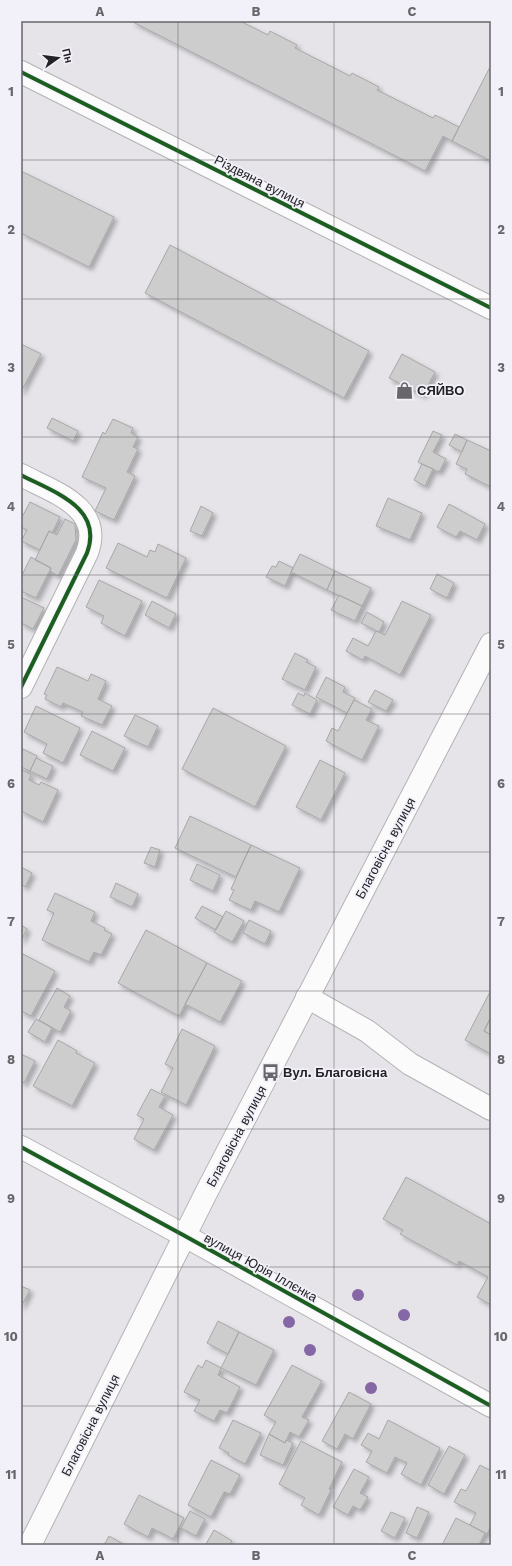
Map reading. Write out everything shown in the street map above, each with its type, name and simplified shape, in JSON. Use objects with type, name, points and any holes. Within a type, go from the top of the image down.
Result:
[{"type":"street","name":"Різдвяна вулиця","points":[[21,72],[491,308]]},
{"type":"street","points":[[21,475],[74,504],[86,516],[90,527],[91,536],[87,553],[21,686]]},
{"type":"street","name":"Благовісна вулиця","points":[[30,1545],[206,1193],[491,644]]},
{"type":"street","points":[[307,997],[367,1031],[416,1068],[491,1108]]},
{"type":"street","name":"вулиця Юрія Іллєнка","points":[[21,1147],[185,1236],[491,1406]]},
{"type":"building","points":[[131,21],[240,21],[268,35],[270,31],[297,45],[295,48],[350,76],[352,73],[379,87],[377,90],[433,118],[435,115],[459,127],[452,141],[443,136],[425,171]]},
{"type":"building","points":[[491,65],[491,161],[452,141]]},
{"type":"building","points":[[21,171],[114,217],[89,267],[21,233]]},
{"type":"building","points":[[170,245],[369,351],[344,398],[145,293]]},
{"type":"building","points":[[21,344],[41,354],[21,392]]},
{"type":"building","points":[[402,354],[435,372],[423,395],[389,378]]},
{"type":"building","points":[[52,418],[78,431],[73,441],[47,428]]},
{"type":"building","points":[[113,419],[133,428],[131,433],[138,437],[133,447],[138,449],[127,472],[135,476],[114,520],[95,511],[106,488],[82,477],[103,432],[105,434]]},
{"type":"building","points":[[433,431],[442,435],[433,452],[446,459],[439,472],[418,462]]},
{"type":"building","points":[[455,434],[467,440],[462,452],[449,445]]},
{"type":"building","points":[[467,440],[491,451],[491,487],[465,474],[467,469],[456,464]]},
{"type":"building","points":[[422,464],[433,469],[425,486],[414,480]]},
{"type":"building","points":[[388,498],[422,513],[410,540],[376,526]]},
{"type":"building","points":[[30,502],[60,517],[52,533],[49,531],[40,550],[21,541],[27,530],[21,527],[21,519]]},
{"type":"building","points":[[449,504],[485,524],[477,540],[460,531],[456,537],[437,527]]},
{"type":"building","points":[[201,506],[213,513],[202,536],[190,531]]},
{"type":"building","points":[[65,519],[75,524],[76,540],[58,576],[50,571],[51,568],[35,560],[49,531],[57,535]]},
{"type":"building","points":[[118,543],[147,557],[150,550],[155,552],[158,544],[186,558],[167,598],[106,568]]},
{"type":"building","points":[[300,554],[335,571],[327,590],[291,572]]},
{"type":"building","points":[[31,557],[51,568],[36,598],[21,591],[21,577]]},
{"type":"building","points":[[279,561],[293,568],[285,586],[266,577],[272,566],[276,567]]},
{"type":"building","points":[[335,571],[371,588],[362,606],[327,590]]},
{"type":"building","points":[[437,574],[454,583],[447,598],[430,589]]},
{"type":"building","points":[[99,580],[142,601],[125,636],[101,623],[104,616],[86,607]]},
{"type":"building","points":[[339,595],[362,606],[355,621],[331,610]]},
{"type":"building","points":[[21,597],[44,608],[33,629],[21,623]]},
{"type":"building","points":[[152,601],[176,614],[169,628],[145,615]]},
{"type":"building","points":[[402,601],[431,615],[400,675],[365,656],[363,660],[346,651],[353,638],[368,646],[376,631],[385,635]]},
{"type":"building","points":[[367,612],[384,622],[379,632],[361,623]]},
{"type":"building","points":[[295,653],[308,660],[306,662],[316,667],[305,690],[282,679]]},
{"type":"building","points":[[57,667],[88,681],[91,674],[106,681],[98,699],[112,706],[102,725],[81,716],[83,712],[63,703],[61,707],[45,699],[47,695],[44,694]]},
{"type":"building","points":[[326,677],[345,687],[343,692],[355,698],[347,713],[316,697]]},
{"type":"building","points":[[375,690],[393,700],[386,711],[368,702]]},
{"type":"building","points":[[298,693],[304,696],[305,693],[317,700],[310,714],[292,705]]},
{"type":"building","points":[[354,700],[372,709],[366,720],[379,726],[362,760],[326,741],[332,728],[338,731]]},
{"type":"building","points":[[36,706],[80,728],[63,763],[43,753],[47,744],[24,732]]},
{"type":"building","points":[[213,708],[286,746],[255,807],[182,769]]},
{"type":"building","points":[[135,715],[158,726],[148,747],[124,736]]},
{"type":"building","points":[[92,731],[125,748],[113,771],[80,755]]},
{"type":"building","points":[[21,748],[37,756],[30,771],[21,767]]},
{"type":"building","points":[[36,758],[53,766],[47,779],[30,771]]},
{"type":"building","points":[[320,760],[345,773],[321,820],[296,807]]},
{"type":"building","points":[[21,769],[31,775],[29,780],[39,785],[41,782],[58,790],[43,822],[21,811]]},
{"type":"building","points":[[190,816],[251,845],[236,877],[175,848]]},
{"type":"building","points":[[251,845],[300,868],[279,912],[255,901],[251,910],[229,900],[234,890],[231,889]]},
{"type":"building","points":[[151,847],[160,850],[155,867],[144,863]]},
{"type":"building","points":[[197,864],[220,875],[213,891],[190,880]]},
{"type":"building","points":[[21,867],[32,873],[25,887],[21,884]]},
{"type":"building","points":[[116,883],[138,894],[132,907],[110,897]]},
{"type":"building","points":[[55,893],[95,912],[91,921],[105,928],[104,930],[112,934],[101,955],[94,952],[89,962],[42,940],[54,913],[47,910]]},
{"type":"building","points":[[202,906],[223,917],[216,930],[195,918]]},
{"type":"building","points":[[226,911],[244,921],[232,942],[214,932]]},
{"type":"building","points":[[249,920],[271,931],[265,944],[243,933]]},
{"type":"building","points":[[21,925],[27,929],[21,941]]},
{"type":"building","points":[[146,930],[207,963],[179,1016],[118,983]]},
{"type":"building","points":[[21,953],[55,971],[31,1016],[21,1011]]},
{"type":"building","points":[[207,963],[242,981],[220,1022],[185,1004]]},
{"type":"building","points":[[57,988],[70,996],[64,1007],[71,1011],[60,1032],[39,1020]]},
{"type":"building","points":[[491,990],[491,1017],[484,1031],[491,1035],[491,1054],[465,1040]]},
{"type":"building","points":[[491,1017],[491,1035],[484,1031]]},
{"type":"building","points":[[36,1019],[52,1028],[45,1042],[28,1032]]},
{"type":"building","points":[[182,1029],[215,1046],[186,1105],[161,1092],[173,1068],[165,1064]]},
{"type":"building","points":[[58,1040],[77,1051],[76,1053],[95,1063],[72,1106],[33,1086]]},
{"type":"building","points":[[21,1054],[35,1061],[24,1083],[21,1082]]},
{"type":"building","points":[[151,1089],[165,1096],[159,1107],[173,1115],[154,1150],[134,1139],[144,1119],[137,1115]]},
{"type":"building","points":[[406,1177],[491,1224],[491,1305],[477,1297],[488,1277],[459,1261],[457,1265],[400,1234],[403,1230],[383,1219]]},
{"type":"building","points":[[21,1286],[30,1290],[21,1307]]},
{"type":"building","points":[[218,1321],[239,1332],[228,1354],[207,1343]]},
{"type":"building","points":[[239,1332],[274,1350],[256,1385],[221,1368]]},
{"type":"building","points":[[206,1360],[221,1368],[218,1375],[240,1387],[227,1413],[220,1410],[214,1421],[194,1411],[200,1400],[184,1392],[198,1365],[202,1368]]},
{"type":"building","points":[[292,1365],[322,1381],[302,1417],[309,1420],[299,1437],[290,1432],[285,1443],[269,1434],[276,1422],[264,1415]]},
{"type":"building","points":[[349,1392],[371,1404],[353,1439],[345,1434],[337,1449],[322,1441]]},
{"type":"building","points":[[233,1420],[261,1433],[245,1464],[228,1455],[229,1453],[219,1448]]},
{"type":"building","points":[[388,1420],[440,1448],[421,1485],[401,1474],[407,1463],[395,1457],[387,1473],[366,1462],[372,1451],[361,1445],[368,1433],[379,1439]]},
{"type":"building","points":[[269,1434],[285,1443],[286,1440],[293,1443],[283,1465],[260,1455]]},
{"type":"building","points":[[301,1441],[342,1462],[319,1515],[301,1505],[305,1498],[279,1484]]},
{"type":"building","points":[[449,1446],[465,1455],[444,1494],[428,1485]]},
{"type":"building","points":[[211,1460],[240,1475],[230,1494],[224,1492],[211,1517],[188,1505]]},
{"type":"building","points":[[480,1465],[491,1471],[491,1526],[487,1534],[470,1525],[476,1513],[454,1502],[461,1489],[466,1491]]},
{"type":"building","points":[[354,1469],[369,1477],[360,1493],[368,1497],[360,1510],[353,1506],[348,1515],[333,1507]]},
{"type":"building","points":[[139,1495],[184,1518],[173,1539],[152,1528],[148,1537],[124,1524]]},
{"type":"building","points":[[417,1507],[429,1512],[417,1538],[406,1533]]},
{"type":"building","points":[[190,1511],[205,1519],[196,1536],[181,1528]]},
{"type":"building","points":[[391,1512],[405,1518],[395,1538],[381,1531]]},
{"type":"building","points":[[456,1518],[485,1533],[479,1545],[442,1545]]},
{"type":"building","points":[[214,1530],[232,1541],[229,1545],[206,1544]]},
{"type":"building","points":[[109,1536],[125,1545],[104,1545]]},
{"type":"cycle path","points":[[21,72],[491,308]]},
{"type":"cycle path","points":[[21,475],[60,495],[72,503],[82,513],[88,524],[90,537],[87,553],[21,687]]},
{"type":"cycle path","points":[[21,1147],[185,1236],[491,1406]]},
{"type":"place","name":"СЯЙВО","points":[[404,390]]},
{"type":"place","name":"Вул. Благовісна","points":[[270,1072]]}]
